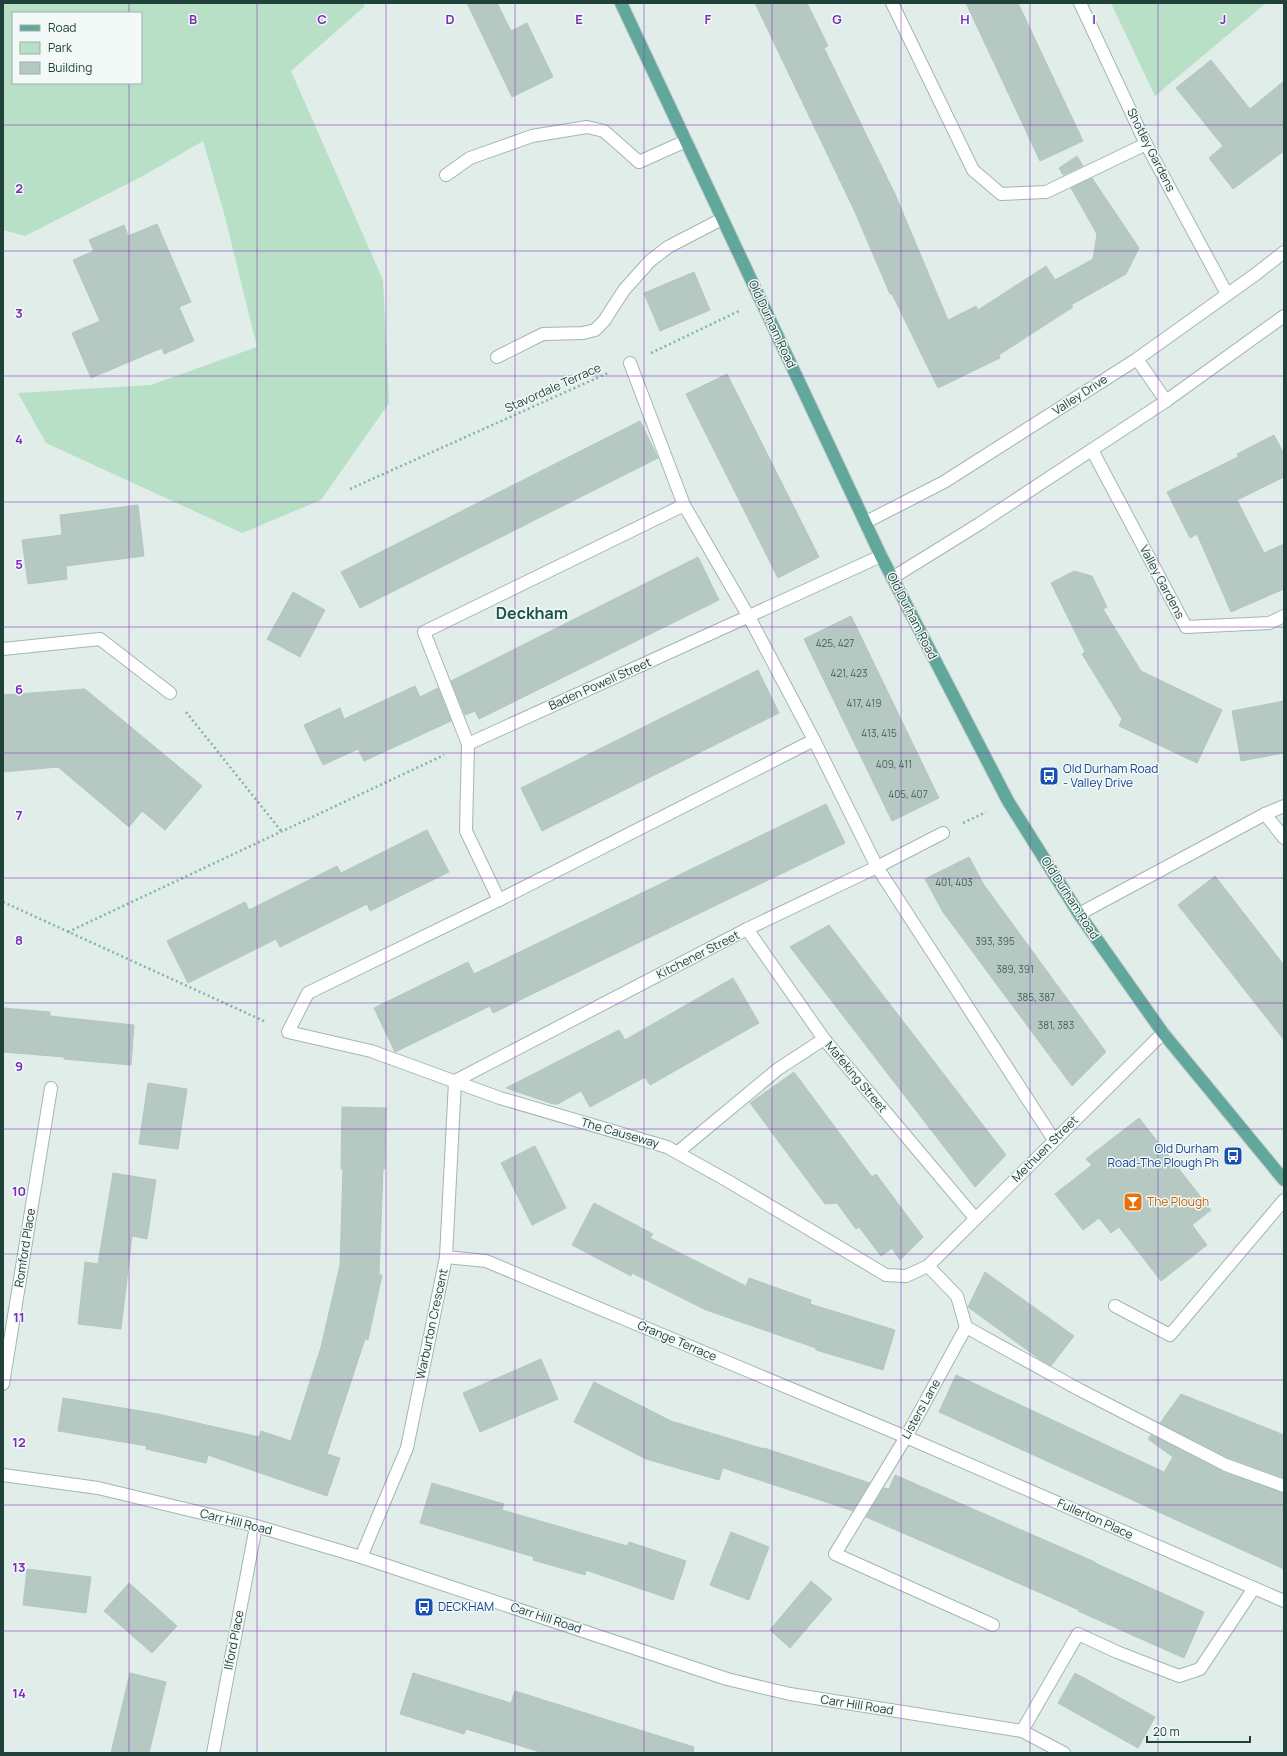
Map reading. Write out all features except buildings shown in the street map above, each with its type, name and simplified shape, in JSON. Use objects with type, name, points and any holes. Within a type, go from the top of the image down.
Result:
[{"type":"main road","name":"Old Durham Road","points":[[621,3],[881,556],[1008,801],[1079,914],[1163,1033],[1284,1180]]},
{"type":"street","points":[[892,3],[974,170],[1002,194],[1046,192],[1146,144]]},
{"type":"street","name":"Shotley Gardens","points":[[1080,3],[1146,144],[1227,294]]},
{"type":"street","points":[[446,175],[470,158],[532,136],[587,127],[604,131],[639,162],[686,141]]},
{"type":"street","points":[[497,357],[543,334],[583,333],[595,330],[604,321],[624,290],[650,261],[668,247],[722,220]]},
{"type":"street","name":"Valley Drive","points":[[866,522],[944,482],[1137,359],[1284,252]]},
{"type":"street","points":[[892,578],[979,524],[1166,401],[1284,316]]},
{"type":"street","points":[[1137,359],[1166,401]]},
{"type":"street","points":[[630,363],[684,506],[749,617],[878,866],[1054,1140]]},
{"type":"street","name":"Valley Gardens","points":[[1092,450],[1186,627],[1268,623],[1284,616]]},
{"type":"street","points":[[499,900],[466,831],[468,744],[424,632],[684,506]]},
{"type":"street","name":"Baden Powell Street","points":[[468,744],[881,556]]},
{"type":"street","points":[[3,648],[100,639],[170,693]]},
{"type":"street","points":[[288,1032],[308,993],[499,900],[814,740]]},
{"type":"street","points":[[1079,914],[1265,814],[1284,806]]},
{"type":"street","points":[[1265,814],[1284,838]]},
{"type":"street","name":"Kitchener Street","points":[[455,1081],[747,929],[943,833]]},
{"type":"street","name":"Mafeking Street","points":[[747,929],[824,1039],[975,1218]]},
{"type":"street","name":"The Causeway","points":[[288,1032],[371,1051],[500,1098],[668,1146],[886,1275],[906,1276],[928,1266]]},
{"type":"street","name":"Methuen Street","points":[[928,1266],[1163,1033]]},
{"type":"street","points":[[678,1152],[778,1069],[824,1039]]},
{"type":"street","name":"Warburton Crescent","points":[[361,1557],[407,1448],[446,1257],[455,1081]]},
{"type":"street","name":"Romford Place","points":[[3,1384],[51,1088]]},
{"type":"street","points":[[1115,1306],[1170,1335],[1284,1200]]},
{"type":"street","name":"Grange Terrace","points":[[446,1257],[486,1260],[906,1437]]},
{"type":"street","points":[[928,1266],[958,1296],[966,1327],[1078,1389],[1226,1465],[1284,1486]]},
{"type":"street","name":"Listers Lane","points":[[966,1327],[906,1437],[835,1554],[993,1625]]},
{"type":"street","name":"Fullerton Place","points":[[906,1437],[1284,1601]]},
{"type":"street","name":"Carr Hill Road","points":[[3,1475],[98,1488],[256,1526],[361,1557],[727,1679],[790,1694],[1022,1730],[1064,1753]]},
{"type":"street","name":"Ilford Place","points":[[213,1753],[256,1526]]},
{"type":"street","points":[[1022,1730],[1078,1634],[1117,1652],[1179,1676],[1200,1669],[1254,1588]]},
{"type":"path","name":"Stavordale Terrace","points":[[350,489],[630,363],[761,301]]},
{"type":"path","points":[[170,693],[282,832]]},
{"type":"path","points":[[68,932],[468,744]]},
{"type":"path","points":[[943,833],[1008,801]]},
{"type":"path","points":[[3,902],[288,1032]]},
{"type":"green space","points":[[3,3],[363,3],[365,6],[291,71],[383,280],[389,403],[321,500],[242,533],[46,443],[18,393],[151,385],[257,347],[224,213],[203,141],[141,177],[25,236],[3,230]]},
{"type":"green space","points":[[1111,3],[1266,3],[1155,96]]},
{"type":"place","name":"Old Durham Road - Valley Drive","points":[[1049,776]]},
{"type":"place","name":"Old Durham Road-The Plough Ph","points":[[1233,1156]]},
{"type":"place","name":"The Plough","points":[[1133,1202]]},
{"type":"place","name":"DECKHAM","points":[[424,1607]]},
{"type":"district","name":"Deckham","points":[[532,613]]}]
